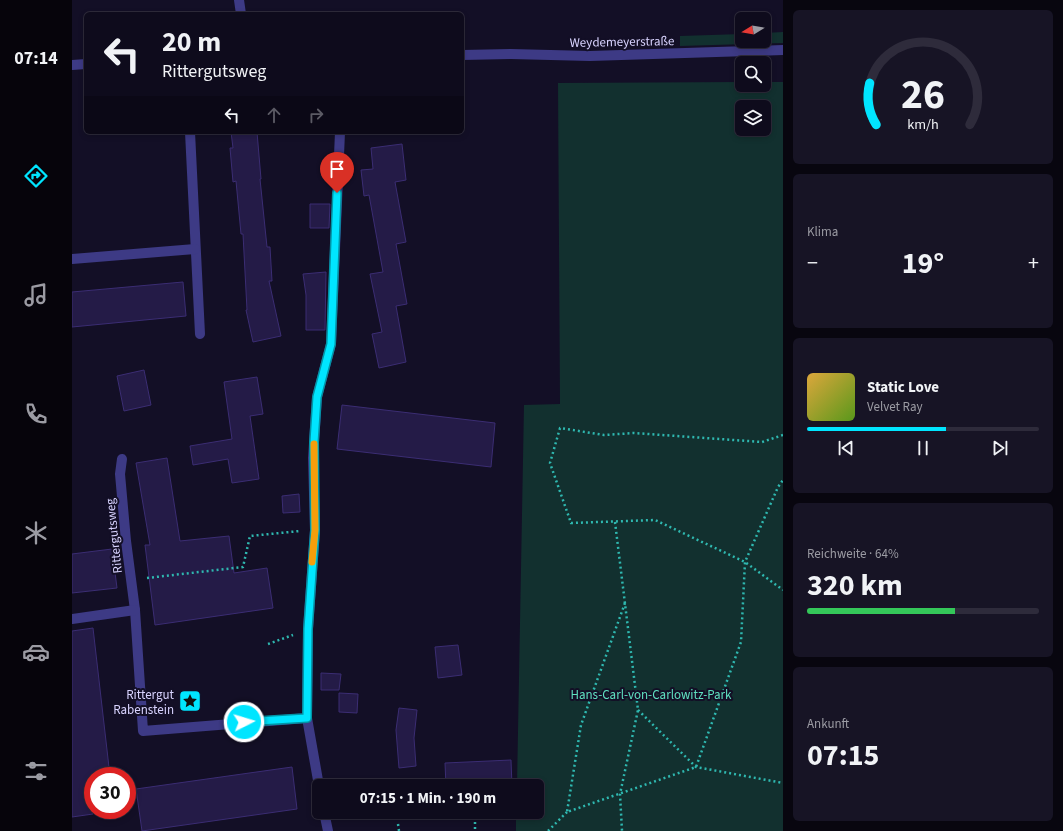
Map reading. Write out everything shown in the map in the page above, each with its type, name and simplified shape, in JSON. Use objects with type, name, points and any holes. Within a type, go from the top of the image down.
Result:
[{"type":"street","points":[[239,0],[241,12]]},
{"type":"street","name":"Weydemeyerstraße","points":[[464,55],[511,54],[590,56],[783,50]]},
{"type":"street","points":[[72,65],[84,64]]},
{"type":"street","points":[[190,134],[200,334]]},
{"type":"street","points":[[318,779],[307,718],[308,629],[315,530],[313,458],[317,397],[331,344],[340,134]]},
{"type":"street","points":[[72,259],[195,249]]},
{"type":"street","name":"Rittergutsweg","points":[[122,459],[120,474],[135,610],[143,732],[307,718]]},
{"type":"street","points":[[72,618],[135,610]]},
{"type":"street","points":[[325,819],[328,831]]},
{"type":"path","points":[[783,435],[762,442],[634,433],[604,435],[560,428],[550,463],[571,523],[655,520],[745,562],[783,590]]},
{"type":"path","points":[[696,767],[741,642],[745,562],[778,487],[783,480]]},
{"type":"path","points":[[615,522],[638,710],[620,794],[622,831]]},
{"type":"path","points":[[131,580],[242,567],[250,536],[315,530]]},
{"type":"path","points":[[567,812],[581,726],[625,603]]},
{"type":"path","points":[[268,644],[308,629]]},
{"type":"path","points":[[638,710],[696,767]]},
{"type":"path","points":[[548,831],[567,812],[696,767],[783,783]]},
{"type":"path","points":[[474,819],[475,831]]},
{"type":"path","points":[[398,824],[399,831]]},
{"type":"green space","points":[[783,32],[783,43],[771,43],[771,33]]},
{"type":"green space","points":[[735,34],[735,44],[680,46],[680,36]]},
{"type":"green space","name":"Hans-Carl-von-Carlowitz-Park","points":[[735,82],[735,92],[771,92],[771,82],[783,82],[783,831],[516,831],[516,819],[544,819],[544,779],[517,779],[524,405],[560,404],[558,83]]},
{"type":"building","points":[[231,134],[257,134],[267,247],[270,247],[272,281],[269,281],[281,336],[253,342],[246,310],[243,234],[241,234],[236,181],[233,182],[230,148],[233,148]]},
{"type":"building","points":[[402,144],[406,180],[395,182],[406,242],[396,244],[407,304],[396,306],[406,362],[379,368],[372,334],[382,332],[370,274],[383,272],[369,195],[364,196],[361,170],[373,169],[371,148]]},
{"type":"building","points":[[310,204],[330,204],[329,228],[310,228]]},
{"type":"building","points":[[326,272],[325,330],[306,330],[306,295],[303,274]]},
{"type":"building","points":[[183,282],[186,316],[72,327],[72,292]]},
{"type":"building","points":[[144,370],[151,405],[124,411],[117,376]]},
{"type":"building","points":[[257,377],[263,414],[250,416],[259,479],[232,483],[228,459],[193,465],[190,446],[232,439],[224,382]]},
{"type":"building","points":[[342,405],[495,423],[491,467],[337,449]]},
{"type":"building","points":[[167,458],[180,541],[229,536],[234,573],[267,568],[273,608],[155,625],[145,545],[150,545],[136,463]]},
{"type":"building","points":[[299,494],[300,512],[283,513],[282,496]]},
{"type":"building","points":[[112,549],[117,588],[72,593],[72,554]]},
{"type":"building","points":[[93,628],[109,767],[84,767],[84,815],[72,817],[72,631]]},
{"type":"building","points":[[458,645],[462,675],[438,678],[435,647]]},
{"type":"building","points":[[321,673],[341,674],[339,690],[321,690]]},
{"type":"building","points":[[339,693],[358,694],[357,713],[339,712]]},
{"type":"building","points":[[399,708],[417,710],[414,738],[416,766],[399,768],[396,730]]},
{"type":"building","points":[[511,760],[512,779],[446,779],[445,763]]},
{"type":"building","points":[[292,767],[297,809],[142,831],[136,789]]},
{"type":"slow traffic","points":[[312,562],[315,530],[314,444]]},
{"type":"place","name":"Rittergut Rabenstein","points":[[190,701]]},
{"type":"route","points":[[244,722],[307,718],[308,629],[315,530],[313,458],[317,397],[331,344],[337,193]]}]
